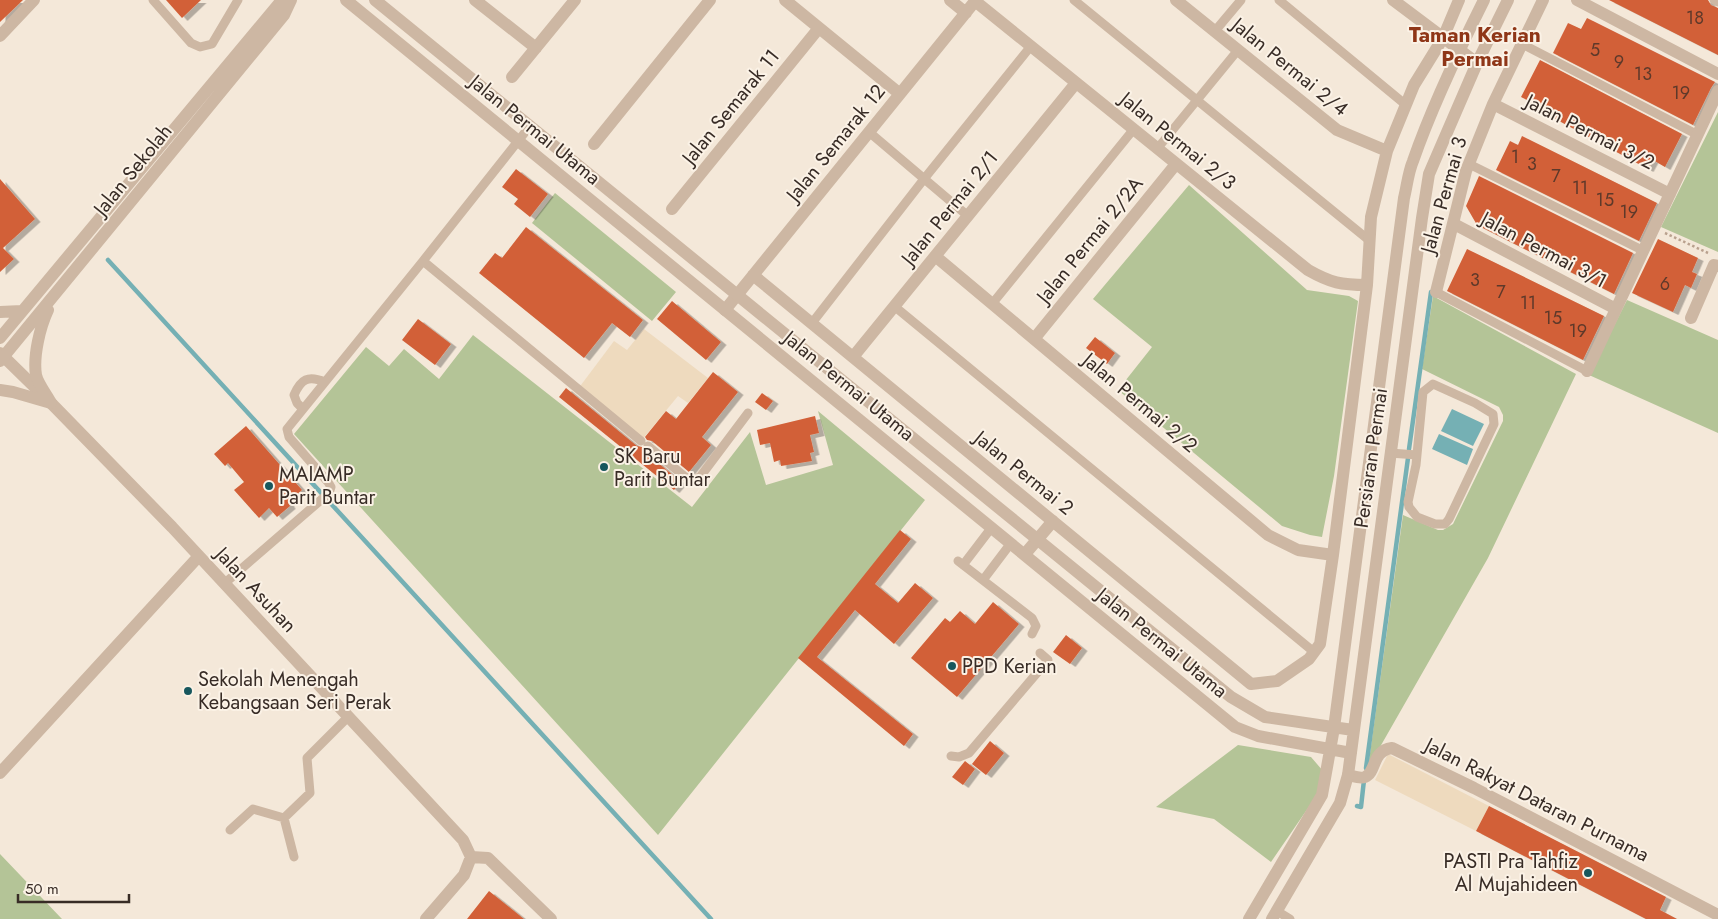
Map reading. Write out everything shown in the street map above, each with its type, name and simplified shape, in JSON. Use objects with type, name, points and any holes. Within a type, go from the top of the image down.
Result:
[{"type":"street","points":[[0,36],[34,0]]},
{"type":"street","name":"Jalan Sekolah","points":[[0,338],[282,0]]},
{"type":"street","name":"Jalan Sekolah","points":[[1,357],[284,15],[291,0]]},
{"type":"street","points":[[284,15],[299,0]]},
{"type":"street","name":"Jalan Permai Utama","points":[[346,0],[992,526],[1205,704],[1236,727],[1258,736],[1351,753]]},
{"type":"street","name":"Jalan Permai Utama","points":[[375,0],[1231,697],[1265,716],[1353,730]]},
{"type":"street","points":[[475,0],[536,48]]},
{"type":"street","points":[[512,77],[575,0]]},
{"type":"street","points":[[594,144],[710,0]]},
{"type":"street","points":[[784,0],[900,94]]},
{"type":"street","points":[[950,0],[966,13]]},
{"type":"street","name":"Jalan Permai 2/4","points":[[1176,0],[1337,130],[1386,151]]},
{"type":"street","points":[[1393,0],[1477,63]]},
{"type":"street","points":[[1314,652],[1320,644],[1333,556],[1367,285],[1371,217],[1386,151],[1414,85],[1443,38],[1460,0]]},
{"type":"street","name":"Persiaran Permai","points":[[1249,919],[1322,795],[1334,728],[1404,198],[1412,162],[1459,50],[1484,0]]},
{"type":"street","name":"Persiaran Permai","points":[[1274,915],[1340,803],[1348,775],[1429,174],[1477,63],[1508,0]]},
{"type":"street","name":"Jalan Permai 3","points":[[1436,292],[1469,164],[1493,104],[1544,0]]},
{"type":"street","points":[[1577,0],[1718,74]]},
{"type":"street","name":"Jalan Semarak 12","points":[[726,310],[976,1]]},
{"type":"street","name":"Jalan Permai 2/3","points":[[976,1],[1308,270],[1326,280],[1345,285],[1367,285]]},
{"type":"street","name":"Jalan Semarak 11","points":[[672,209],[819,28]]},
{"type":"street","name":"Jalan Permai 2/1","points":[[853,357],[1076,83]]},
{"type":"street","points":[[1587,371],[1718,91]]},
{"type":"street","name":"Jalan Permai 3/2","points":[[1493,104],[1670,194]]},
{"type":"street","name":"Jalan Permai 2/2A","points":[[1034,339],[1176,164]]},
{"type":"street","name":"Jalan Permai 3/1","points":[[1454,224],[1616,309]]},
{"type":"street","name":"Jalan Permai 2/2","points":[[935,256],[1268,535],[1298,550],[1333,556]]},
{"type":"street","points":[[1691,318],[1716,265]]},
{"type":"street","name":"Jalan Permai 2","points":[[753,275],[1251,684],[1277,681],[1309,659],[1314,652]]},
{"type":"street","points":[[51,403],[36,376],[41,324],[55,294]]},
{"type":"street","points":[[0,312],[22,311]]},
{"type":"street","name":"Jalan Asuhan","points":[[1,357],[51,403],[199,556],[463,840],[471,857]]},
{"type":"street","points":[[0,390],[51,403]]},
{"type":"street","points":[[1025,554],[1053,521]]},
{"type":"street","points":[[0,773],[199,556]]},
{"type":"street","name":"Jalan Rakyat Dataran Purnama","points":[[1348,775],[1363,778],[1367,776],[1379,754],[1384,749],[1392,748],[1448,775],[1718,915]]},
{"type":"street","points":[[426,919],[464,875],[471,857],[488,858],[550,919]]},
{"type":"lane","points":[[153,0],[191,43],[200,47],[212,44],[238,0]]},
{"type":"lane","points":[[1074,0],[1370,240]]},
{"type":"lane","points":[[1215,31],[1241,0]]},
{"type":"lane","points":[[1279,0],[1406,105]]},
{"type":"lane","points":[[1714,0],[1718,2]]},
{"type":"lane","points":[[1522,44],[1698,135]]},
{"type":"lane","points":[[812,323],[1031,46]]},
{"type":"lane","points":[[1157,149],[1238,50]]},
{"type":"lane","points":[[225,584],[326,496],[331,487],[289,437],[287,429],[530,126]]},
{"type":"lane","points":[[992,304],[1134,130]]},
{"type":"lane","points":[[869,132],[968,216]]},
{"type":"lane","points":[[1469,164],[1644,251]]},
{"type":"lane","points":[[423,261],[690,480],[700,477],[748,413]]},
{"type":"lane","points":[[1436,292],[1587,371]]},
{"type":"lane","points":[[894,306],[1314,652]]},
{"type":"lane","points":[[303,409],[297,403],[294,395],[298,386],[306,379],[314,378],[325,382]]},
{"type":"lane","points":[[1433,384],[1475,403],[1493,414],[1494,424],[1449,520],[1445,524],[1435,524],[1417,517],[1409,507],[1408,502],[1417,455],[1423,392],[1433,384]]},
{"type":"lane","points":[[1390,453],[1417,455]]},
{"type":"lane","points":[[992,526],[960,563],[1032,618],[1036,626],[1032,634]]},
{"type":"lane","points":[[983,580],[1011,543]]},
{"type":"lane","points":[[951,756],[965,756],[975,746],[1048,660],[1040,653]]},
{"type":"lane","points":[[284,818],[310,793],[307,758],[349,716]]},
{"type":"lane","points":[[230,830],[253,809],[284,818]]},
{"type":"lane","points":[[284,818],[294,857]]},
{"type":"lane","points":[[1274,915],[1290,919]]},
{"type":"path","points":[[1654,228],[1711,255],[1716,265]]},
{"type":"green space","points":[[1718,112],[1718,252],[1661,227]]},
{"type":"green space","points":[[1189,185],[1307,290],[1349,296],[1358,301],[1334,476],[1322,537],[1282,526],[1118,390],[1152,347],[1093,299]]},
{"type":"green space","points":[[555,193],[676,292],[652,321],[532,223]]},
{"type":"green space","points":[[1433,296],[1576,374],[1488,558],[1368,768],[1403,515],[1438,530],[1443,530],[1453,524],[1503,421],[1503,415],[1499,407],[1422,369]]},
{"type":"green space","points":[[1627,300],[1718,340],[1718,433],[1589,375]]},
{"type":"green space","name":"SK Baru Parit Buntar","points":[[473,335],[692,507],[750,432],[766,485],[833,465],[818,411],[925,500],[658,835],[294,434],[366,347],[389,366],[404,349],[439,379]]},
{"type":"green space","points":[[1238,745],[1311,757],[1323,771],[1317,795],[1271,862],[1214,819],[1156,807]]},
{"type":"green space","points":[[0,854],[62,919],[0,919]]},
{"type":"shaded area","points":[[644,329],[708,378],[688,403],[678,396],[641,441],[578,389],[614,341],[627,350]]},
{"type":"shaded area","points":[[1388,754],[1489,806],[1476,831],[1375,780]]},
{"type":"water","points":[[1452,409],[1484,424],[1473,446],[1441,431]]},
{"type":"water","points":[[1439,434],[1473,449],[1467,465],[1432,449]]},
{"type":"building","points":[[0,0],[23,0],[0,22]]},
{"type":"building","points":[[166,0],[201,0],[182,18]]},
{"type":"building","points":[[1609,0],[1708,0],[1711,5],[1718,8],[1718,55]]},
{"type":"building","points":[[1587,18],[1715,82],[1693,125],[1553,53],[1568,23],[1581,29]]},
{"type":"building","points":[[1540,60],[1682,134],[1665,167],[1653,160],[1648,169],[1550,116],[1552,113],[1521,97]]},
{"type":"building","points":[[1522,136],[1657,203],[1639,241],[1496,170],[1510,141],[1518,145]]},
{"type":"building","points":[[516,169],[548,194],[530,217],[514,204],[518,199],[502,187]]},
{"type":"building","points":[[1479,176],[1633,253],[1614,294],[1477,225],[1466,206]]},
{"type":"building","points":[[0,179],[35,219],[3,248],[14,259],[0,272]]},
{"type":"building","points":[[526,227],[643,320],[630,337],[612,323],[584,358],[479,273],[495,253],[502,258]]},
{"type":"building","points":[[1658,239],[1698,258],[1692,272],[1697,274],[1691,288],[1685,285],[1673,312],[1632,293]]},
{"type":"building","points":[[1467,249],[1604,316],[1583,360],[1447,291]]},
{"type":"building","points":[[672,301],[721,342],[706,360],[657,319]]},
{"type":"building","points":[[418,319],[451,344],[435,365],[402,340]]},
{"type":"building","points":[[1095,337],[1115,353],[1107,364],[1086,348]]},
{"type":"building","points":[[713,372],[738,392],[702,437],[711,445],[689,472],[645,437],[666,411],[676,419]]},
{"type":"building","points":[[566,388],[637,446],[642,447],[644,451],[681,482],[674,490],[559,397]]},
{"type":"building","points":[[762,393],[773,401],[766,410],[755,402]]},
{"type":"building","points":[[815,416],[819,433],[810,435],[814,452],[810,453],[812,461],[781,466],[780,460],[774,462],[770,443],[760,445],[757,430]]},
{"type":"building","name":"MAIAMP Parit Buntar","points":[[246,426],[302,490],[288,502],[290,506],[277,517],[269,508],[259,518],[234,490],[244,482],[228,463],[225,466],[214,454]]},
{"type":"building","points":[[900,530],[911,539],[875,584],[898,603],[915,583],[933,598],[894,644],[855,610],[817,657],[913,734],[904,746],[798,658]]},
{"type":"building","name":"PPD Kerian","points":[[993,602],[1019,624],[957,697],[911,658],[945,618],[950,622],[960,611],[975,624]]},
{"type":"building","points":[[1066,635],[1082,648],[1070,664],[1053,652]]},
{"type":"building","points":[[990,741],[1004,753],[986,775],[972,764]]},
{"type":"building","points":[[965,761],[975,769],[963,785],[952,777]]},
{"type":"building","points":[[1489,806],[1666,897],[1660,910],[1677,919],[1646,919],[1476,831]]},
{"type":"building","points":[[489,891],[524,919],[467,919]]},
{"type":"waterway","points":[[108,260],[711,919]]},
{"type":"waterway","points":[[1409,449],[1431,292]]},
{"type":"waterway","points":[[1366,768],[1408,458]]},
{"type":"waterway","points":[[1357,806],[1361,807],[1364,780]]},
{"type":"place","name":"SK Baru Parit Buntar","points":[[604,467]]},
{"type":"place","name":"MAIAMP Parit Buntar","points":[[269,486]]},
{"type":"place","name":"PPD Kerian","points":[[952,666]]},
{"type":"place","name":"Sekolah Menengah Kebangsaan Seri Perak","points":[[188,691]]},
{"type":"place","name":"PASTI Pra Tahfiz Al Mujahideen","points":[[1588,873]]},
{"type":"district","name":"Taman Kerian Permai","points":[[1475,47]]}]
